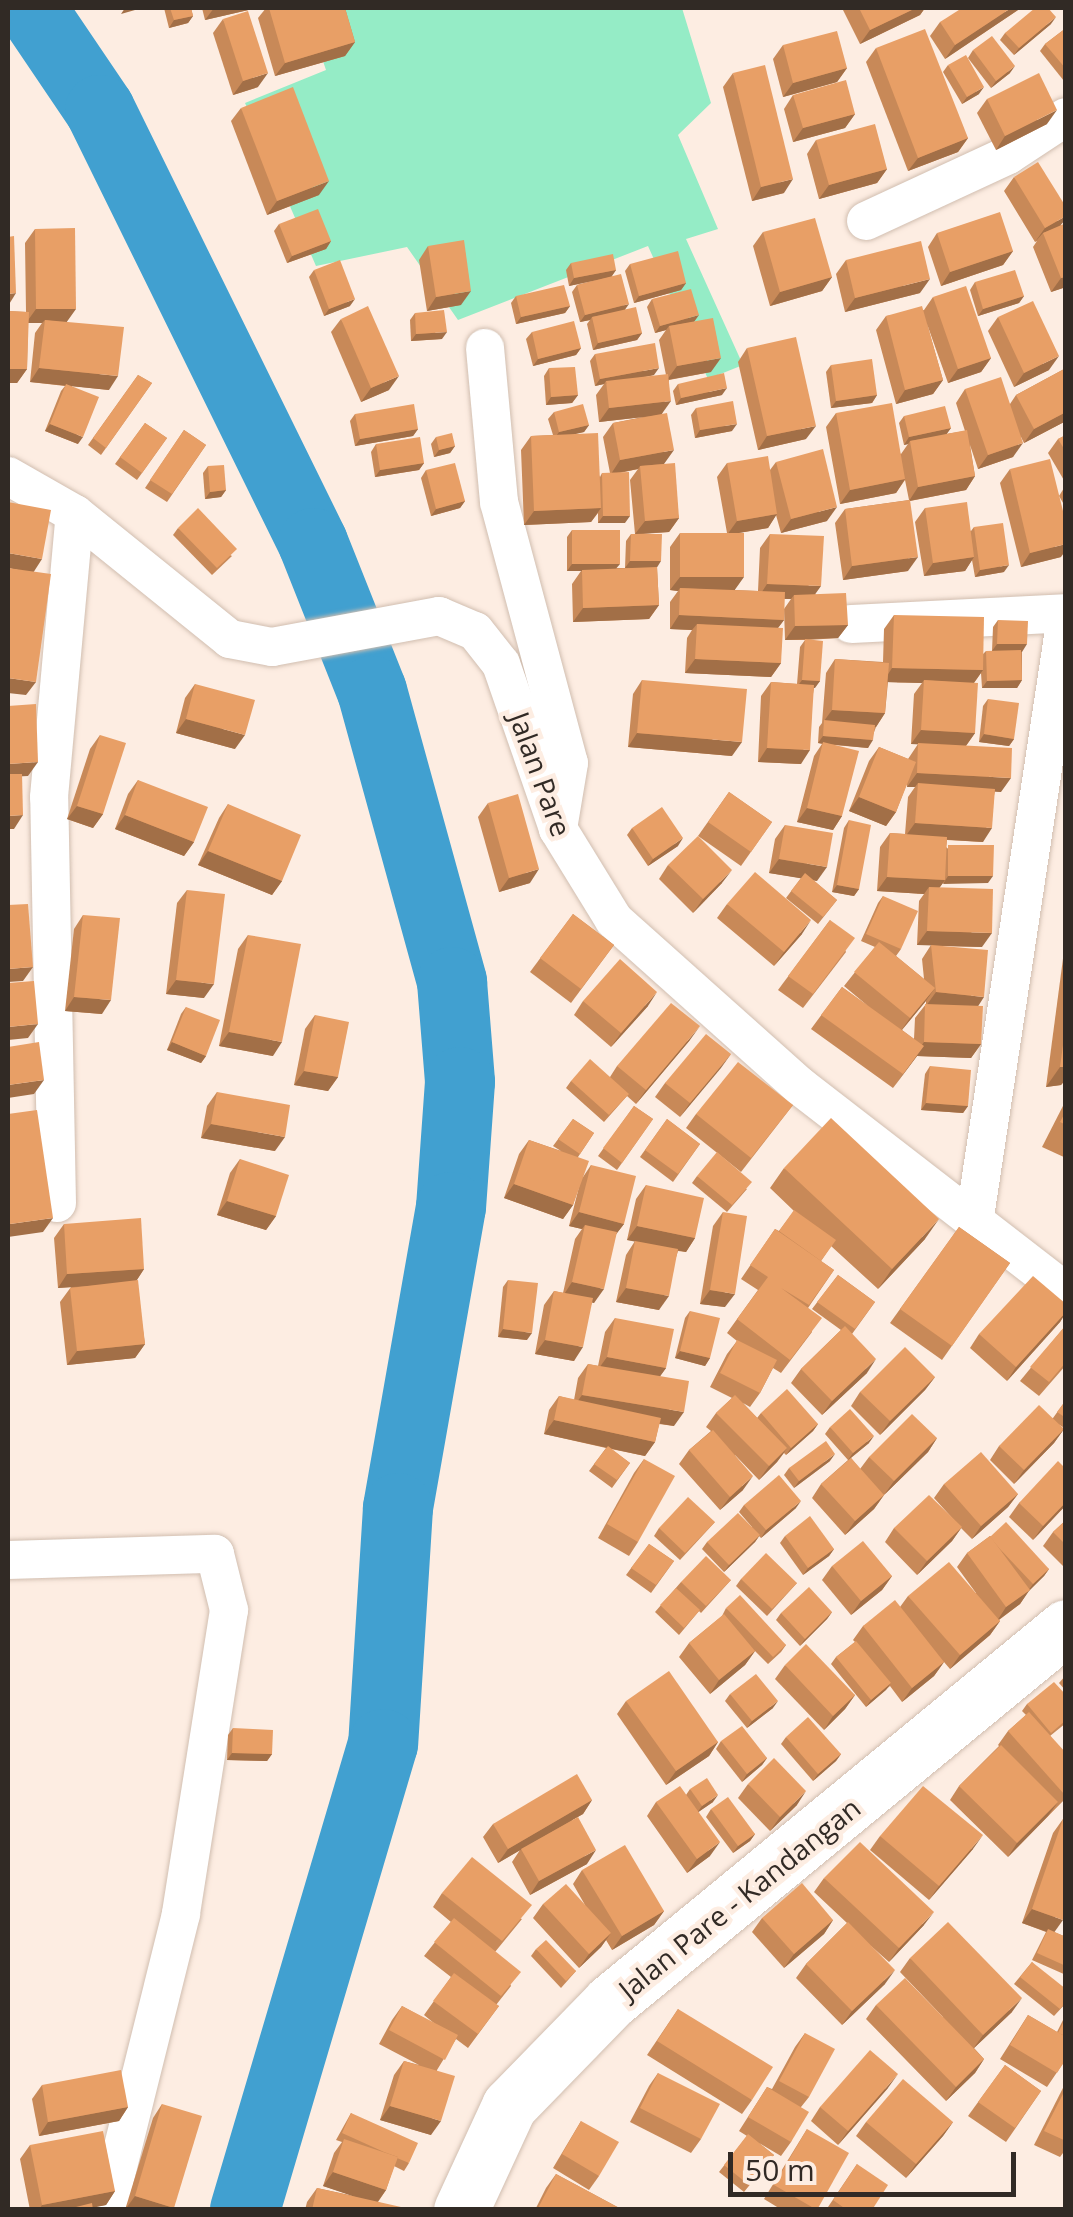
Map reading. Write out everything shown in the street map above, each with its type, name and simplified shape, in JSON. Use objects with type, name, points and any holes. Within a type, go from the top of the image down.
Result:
[{"type":"main road","name":"Jalan Pare - Kandangan","points":[[461,2210],[509,2106],[610,2002],[1066,1626]]},
{"type":"street","points":[[866,221],[1066,117]]},
{"type":"street","points":[[485,348],[499,502],[569,762],[558,829]]},
{"type":"street","name":"Jalan Pare","points":[[8,476],[75,514],[210,628],[272,647],[421,617],[461,622],[501,664],[558,829],[614,920],[673,978],[974,1223],[1066,1292]]},
{"type":"street","points":[[57,1203],[49,797],[75,514]]},
{"type":"street","points":[[851,624],[1066,615],[974,1223]]},
{"type":"street","points":[[8,1560],[214,1554],[228,1610],[182,1914],[108,2210]]},
{"type":"green space","points":[[305,8],[682,8],[711,103],[678,135],[718,229],[686,239],[743,365],[708,379],[648,246],[458,320],[407,247],[316,266],[245,103],[326,70]]},
{"type":"building","points":[[170,8],[191,8],[193,16],[174,20]]},
{"type":"building","points":[[269,8],[345,8],[355,42],[285,63]]},
{"type":"building","points":[[859,8],[916,8],[870,30]]},
{"type":"building","points":[[962,8],[1011,8],[955,45],[940,22]]},
{"type":"building","points":[[1035,8],[1048,8],[1056,17],[1019,48],[1005,33]]},
{"type":"building","points":[[248,11],[268,73],[243,81],[223,19]]},
{"type":"building","points":[[1066,28],[1066,69],[1045,44]]},
{"type":"building","points":[[925,29],[968,138],[918,158],[876,48]]},
{"type":"building","points":[[837,31],[847,68],[793,83],[783,45]]},
{"type":"building","points":[[992,36],[1015,66],[996,81],[973,50]]},
{"type":"building","points":[[966,55],[984,87],[967,97],[948,65]]},
{"type":"building","points":[[765,65],[793,179],[761,187],[733,73]]},
{"type":"building","points":[[1039,73],[1057,110],[1005,136],[987,99]]},
{"type":"building","points":[[846,80],[855,114],[803,128],[793,95]]},
{"type":"building","points":[[293,87],[329,181],[277,201],[241,108]]},
{"type":"building","points":[[875,124],[887,169],[829,185],[816,140]]},
{"type":"building","points":[[1038,162],[1066,207],[1066,216],[1045,228],[1014,177]]},
{"type":"building","points":[[318,209],[331,241],[292,256],[279,224]]},
{"type":"building","points":[[1000,212],[1013,251],[950,272],[937,233]]},
{"type":"building","points":[[815,218],[832,277],[780,292],[763,232]]},
{"type":"building","points":[[1066,223],[1066,277],[1061,278],[1043,233]]},
{"type":"building","points":[[75,228],[76,309],[36,309],[35,229]]},
{"type":"building","points":[[14,236],[16,293],[8,294],[8,237]]},
{"type":"building","points":[[464,240],[471,291],[436,297],[428,246]]},
{"type":"building","points":[[921,241],[930,279],[855,298],[846,260]]},
{"type":"building","points":[[678,251],[686,283],[639,296],[630,264]]},
{"type":"building","points":[[613,254],[616,270],[574,278],[571,263]]},
{"type":"building","points":[[340,260],[355,299],[329,309],[314,270]]},
{"type":"building","points":[[1015,270],[1024,296],[983,309],[975,282]]},
{"type":"building","points":[[621,274],[629,304],[585,315],[577,285]]},
{"type":"building","points":[[564,285],[570,306],[521,317],[516,296]]},
{"type":"building","points":[[966,286],[991,358],[958,369],[933,297]]},
{"type":"building","points":[[691,289],[699,315],[660,326],[652,299]]},
{"type":"building","points":[[1033,301],[1059,356],[1024,373],[998,317]]},
{"type":"building","points":[[368,306],[399,376],[371,388],[341,319]]},
{"type":"building","points":[[922,306],[943,380],[905,390],[886,316]]},
{"type":"building","points":[[636,307],[642,333],[598,343],[592,317]]},
{"type":"building","points":[[444,310],[447,332],[416,334],[415,313]]},
{"type":"building","points":[[8,311],[29,312],[27,369],[8,369]]},
{"type":"building","points":[[713,318],[721,358],[677,366],[669,326]]},
{"type":"building","points":[[45,320],[124,327],[118,376],[39,368]]},
{"type":"building","points":[[574,321],[581,348],[538,359],[532,332]]},
{"type":"building","points":[[796,337],[816,426],[767,436],[747,348]]},
{"type":"building","points":[[655,343],[659,368],[600,379],[595,354]]},
{"type":"building","points":[[872,359],[877,395],[836,401],[831,365]]},
{"type":"building","points":[[575,367],[578,395],[551,397],[549,368]]},
{"type":"building","points":[[1066,368],[1066,412],[1034,429],[1016,395]]},
{"type":"building","points":[[724,373],[727,388],[681,398],[678,384]]},
{"type":"building","points":[[668,374],[671,401],[609,408],[606,381]]},
{"type":"building","points":[[138,375],[152,383],[106,448],[93,438]]},
{"type":"building","points":[[1001,377],[1023,443],[988,455],[965,389]]},
{"type":"building","points":[[66,384],[99,397],[83,437],[50,424]]},
{"type":"building","points":[[733,401],[737,424],[700,430],[696,408]]},
{"type":"building","points":[[892,403],[905,479],[850,490],[836,413]]},
{"type":"building","points":[[414,404],[418,429],[360,439],[355,414]]},
{"type":"building","points":[[583,404],[589,425],[559,432],[554,412]]},
{"type":"building","points":[[945,406],[951,428],[909,437],[904,416]]},
{"type":"building","points":[[667,413],[674,450],[620,460],[613,423]]},
{"type":"building","points":[[145,423],[167,438],[142,473],[120,457]]},
{"type":"building","points":[[184,430],[206,445],[172,494],[150,480]]},
{"type":"building","points":[[967,430],[975,476],[918,487],[910,441]]},
{"type":"building","points":[[452,433],[455,446],[439,450],[436,437]]},
{"type":"building","points":[[598,433],[601,508],[534,511],[531,436]]},
{"type":"building","points":[[1066,435],[1066,452],[1058,439]]},
{"type":"building","points":[[420,437],[424,463],[380,470],[376,444]]},
{"type":"building","points":[[823,449],[837,507],[791,519],[776,462]]},
{"type":"building","points":[[768,456],[777,514],[737,521],[727,463]]},
{"type":"building","points":[[1050,459],[1066,523],[1066,544],[1030,553],[1010,469]]},
{"type":"building","points":[[455,463],[465,501],[436,509],[426,470]]},
{"type":"building","points":[[675,463],[679,518],[645,521],[640,466]]},
{"type":"building","points":[[224,465],[226,490],[210,492],[208,466]]},
{"type":"building","points":[[629,472],[630,516],[603,516],[602,473]]},
{"type":"building","points":[[910,500],[918,557],[852,566],[845,509]]},
{"type":"building","points":[[8,502],[51,510],[42,559],[8,553]]},
{"type":"building","points":[[967,502],[974,557],[933,563],[925,508]]},
{"type":"building","points":[[198,508],[237,549],[217,568],[178,528]]},
{"type":"building","points":[[1003,523],[1009,565],[980,570],[974,527]]},
{"type":"building","points":[[572,530],[620,530],[620,564],[572,564]]},
{"type":"building","points":[[680,533],[744,533],[744,577],[680,577]]},
{"type":"building","points":[[631,534],[662,534],[661,561],[630,561]]},
{"type":"building","points":[[770,534],[824,536],[821,586],[767,584]]},
{"type":"building","points":[[657,567],[659,605],[583,608],[582,570]]},
{"type":"building","points":[[8,568],[51,574],[36,682],[8,678]]},
{"type":"building","points":[[680,588],[785,592],[784,620],[679,615]]},
{"type":"building","points":[[846,593],[848,625],[795,626],[794,595]]},
{"type":"building","points":[[894,615],[984,617],[983,670],[892,668]]},
{"type":"building","points":[[998,620],[1028,621],[1027,644],[997,644]]},
{"type":"building","points":[[697,624],[783,628],[781,663],[695,659]]},
{"type":"building","points":[[805,639],[823,641],[820,681],[802,680]]},
{"type":"building","points":[[1021,650],[1022,680],[987,681],[986,651]]},
{"type":"building","points":[[835,659],[889,663],[885,713],[832,710]]},
{"type":"building","points":[[642,680],[747,689],[742,742],[637,733]]},
{"type":"building","points":[[924,680],[978,683],[975,733],[921,730]]},
{"type":"building","points":[[771,682],[814,685],[810,750],[767,748]]},
{"type":"building","points":[[195,684],[255,700],[245,735],[186,719]]},
{"type":"building","points":[[988,699],[1019,703],[1014,739],[984,734]]},
{"type":"building","points":[[36,704],[38,762],[8,764],[8,706]]},
{"type":"building","points":[[824,720],[875,725],[873,740],[823,736]]},
{"type":"building","points":[[100,735],[126,743],[103,814],[77,806]]},
{"type":"building","points":[[823,742],[859,751],[842,816],[807,808]]},
{"type":"building","points":[[918,743],[1012,748],[1011,778],[917,773]]},
{"type":"building","points":[[879,747],[916,762],[896,812],[859,797]]},
{"type":"building","points":[[8,774],[22,774],[23,815],[8,816]]},
{"type":"building","points":[[138,780],[208,807],[194,842],[125,815]]},
{"type":"building","points":[[918,783],[995,789],[992,828],[915,823]]},
{"type":"building","points":[[729,792],[772,822],[751,852],[708,822]]},
{"type":"building","points":[[518,794],[539,869],[509,878],[488,803]]},
{"type":"building","points":[[228,804],[301,835],[282,881],[208,851]]},
{"type":"building","points":[[662,807],[683,838],[653,859],[632,828]]},
{"type":"building","points":[[849,820],[871,825],[859,889],[837,885]]},
{"type":"building","points":[[785,825],[833,833],[827,867],[779,859]]},
{"type":"building","points":[[890,833],[947,837],[945,880],[887,877]]},
{"type":"building","points":[[698,836],[732,870],[703,899],[668,865]]},
{"type":"building","points":[[948,845],[994,845],[993,876],[948,876]]},
{"type":"building","points":[[755,872],[811,920],[784,952],[727,904]]},
{"type":"building","points":[[805,873],[837,900],[823,917],[791,891]]},
{"type":"building","points":[[929,887],[993,889],[992,933],[927,931]]},
{"type":"building","points":[[187,890],[225,894],[214,984],[176,980]]},
{"type":"building","points":[[883,896],[918,911],[901,949],[866,934]]},
{"type":"building","points":[[28,904],[33,967],[8,969],[8,905]]},
{"type":"building","points":[[573,914],[614,945],[581,989],[540,958]]},
{"type":"building","points":[[83,915],[120,918],[111,1000],[74,997]]},
{"type":"building","points":[[830,920],[855,938],[813,994],[788,976]]},
{"type":"building","points":[[248,935],[301,944],[282,1042],[229,1032]]},
{"type":"building","points":[[879,942],[935,988],[910,1018],[854,972]]},
{"type":"building","points":[[931,945],[988,950],[984,997],[936,992]]},
{"type":"building","points":[[620,959],[657,992],[621,1033],[583,1001]]},
{"type":"building","points":[[34,981],[38,1024],[8,1027],[8,983]]},
{"type":"building","points":[[842,987],[924,1046],[903,1074],[821,1015]]},
{"type":"building","points":[[671,1003],[700,1026],[646,1090],[617,1066]]},
{"type":"building","points":[[925,1004],[983,1006],[981,1044],[924,1042]]},
{"type":"building","points":[[186,1007],[220,1020],[206,1056],[172,1042]]},
{"type":"building","points":[[315,1015],[349,1022],[338,1077],[304,1071]]},
{"type":"building","points":[[1066,1023],[1066,1067],[1060,1067]]},
{"type":"building","points":[[706,1034],[731,1054],[690,1103],[665,1083]]},
{"type":"building","points":[[39,1042],[44,1080],[8,1085],[8,1047]]},
{"type":"building","points":[[590,1059],[629,1094],[609,1115],[571,1081]]},
{"type":"building","points":[[738,1062],[793,1105],[751,1158],[696,1114]]},
{"type":"building","points":[[930,1066],[971,1070],[968,1106],[926,1103]]},
{"type":"building","points":[[217,1092],[290,1105],[285,1137],[211,1124]]},
{"type":"building","points":[[634,1106],[653,1119],[622,1163],[603,1148]]},
{"type":"building","points":[[37,1110],[53,1218],[10,1224],[8,1114]]},
{"type":"building","points":[[831,1118],[939,1219],[892,1269],[784,1168]]},
{"type":"building","points":[[573,1119],[594,1133],[580,1154],[558,1139]]},
{"type":"building","points":[[667,1119],[700,1144],[678,1174],[645,1150]]},
{"type":"building","points":[[529,1140],[589,1161],[573,1205],[514,1184]]},
{"type":"building","points":[[717,1152],[752,1182],[732,1205],[697,1176]]},
{"type":"building","points":[[240,1159],[289,1175],[276,1216],[227,1201]]},
{"type":"building","points":[[591,1165],[636,1176],[624,1224],[579,1212]]},
{"type":"building","points":[[646,1185],[704,1198],[695,1238],[637,1226]]},
{"type":"building","points":[[794,1210],[836,1240],[821,1261],[779,1231]]},
{"type":"building","points":[[723,1212],[747,1216],[735,1294],[710,1290]]},
{"type":"building","points":[[141,1218],[144,1269],[67,1274],[64,1224]]},
{"type":"building","points":[[585,1225],[617,1232],[604,1289],[572,1282]]},
{"type":"building","points":[[959,1227],[1010,1263],[952,1346],[900,1309]]},
{"type":"building","points":[[775,1229],[834,1270],[809,1305],[781,1288],[822,1318],[790,1360],[737,1319],[768,1277],[750,1265]]},
{"type":"building","points":[[635,1241],[678,1249],[669,1296],[626,1288]]},
{"type":"building","points":[[838,1275],[875,1302],[855,1329],[817,1302]]},
{"type":"building","points":[[1033,1276],[1066,1304],[1066,1312],[1016,1367],[979,1334]]},
{"type":"building","points":[[138,1280],[145,1344],[77,1351],[70,1288]]},
{"type":"building","points":[[508,1280],[538,1283],[532,1333],[503,1329]]},
{"type":"building","points":[[554,1291],[593,1298],[583,1347],[545,1340]]},
{"type":"building","points":[[690,1311],[720,1318],[710,1358],[680,1351]]},
{"type":"building","points":[[615,1318],[674,1329],[666,1368],[607,1357]]},
{"type":"building","points":[[1066,1325],[1066,1362],[1049,1382],[1030,1367]]},
{"type":"building","points":[[845,1326],[876,1359],[832,1401],[801,1369]]},
{"type":"building","points":[[737,1340],[777,1360],[760,1393],[720,1373]]},
{"type":"building","points":[[905,1347],[935,1377],[890,1421],[860,1392]]},
{"type":"building","points":[[588,1364],[689,1381],[684,1412],[582,1395]]},
{"type":"building","points":[[787,1389],[818,1424],[791,1448],[761,1413]]},
{"type":"building","points":[[735,1395],[787,1448],[769,1466],[716,1413]]},
{"type":"building","points":[[559,1396],[661,1418],[655,1442],[554,1420]]},
{"type":"building","points":[[1066,1400],[1066,1418],[1057,1412]]},
{"type":"building","points":[[1039,1405],[1064,1429],[1024,1470],[999,1446]]},
{"type":"building","points":[[850,1409],[874,1436],[853,1453],[830,1427]]},
{"type":"building","points":[[912,1414],[937,1438],[894,1481],[869,1457]]},
{"type":"building","points":[[713,1430],[753,1476],[730,1497],[689,1450]]},
{"type":"building","points":[[826,1441],[835,1454],[799,1481],[789,1468]]},
{"type":"building","points":[[608,1446],[630,1463],[617,1480],[594,1464]]},
{"type":"building","points":[[981,1452],[1018,1494],[981,1526],[944,1484]]},
{"type":"building","points":[[851,1458],[884,1495],[855,1521],[821,1484]]},
{"type":"building","points":[[644,1459],[675,1476],[638,1542],[607,1524]]},
{"type":"building","points":[[1058,1461],[1066,1469],[1066,1502],[1043,1526],[1019,1503]]},
{"type":"building","points":[[779,1475],[801,1501],[766,1530],[744,1505]]},
{"type":"building","points":[[929,1495],[962,1527],[927,1561],[894,1528]]},
{"type":"building","points":[[688,1497],[715,1522],[685,1553],[659,1528]]},
{"type":"building","points":[[738,1513],[760,1535],[729,1565],[707,1542]]},
{"type":"building","points":[[810,1516],[834,1549],[808,1568],[785,1536]]},
{"type":"building","points":[[1066,1520],[1066,1545],[1053,1532]]},
{"type":"building","points":[[1006,1522],[1049,1569],[1033,1584],[990,1537]]},
{"type":"building","points":[[990,1536],[1030,1590],[1006,1607],[967,1553]]},
{"type":"building","points":[[863,1541],[892,1576],[861,1601],[832,1566]]},
{"type":"building","points":[[649,1544],[674,1561],[656,1585],[631,1568]]},
{"type":"building","points":[[766,1553],[797,1583],[772,1609],[741,1579]]},
{"type":"building","points":[[706,1556],[731,1580],[706,1606],[681,1582]]},
{"type":"building","points":[[949,1562],[1000,1621],[960,1655],[908,1596]]},
{"type":"building","points":[[809,1587],[832,1612],[805,1639],[781,1613]]},
{"type":"building","points":[[676,1588],[700,1610],[684,1628],[660,1605]]},
{"type":"building","points":[[740,1595],[786,1645],[773,1657],[726,1608]]},
{"type":"building","points":[[895,1600],[944,1662],[912,1688],[863,1626]]},
{"type":"building","points":[[724,1614],[755,1651],[719,1680],[689,1643]]},
{"type":"building","points":[[856,1641],[891,1683],[871,1700],[836,1657]]},
{"type":"building","points":[[806,1644],[855,1695],[833,1716],[785,1665]]},
{"type":"building","points":[[669,1671],[718,1742],[676,1771],[626,1701]]},
{"type":"building","points":[[756,1674],[778,1701],[752,1721],[730,1694]]},
{"type":"building","points":[[1054,1682],[1066,1695],[1066,1720],[1051,1733],[1027,1704]]},
{"type":"building","points":[[1029,1712],[1066,1753],[1064,1794],[1008,1731]]},
{"type":"building","points":[[808,1717],[841,1754],[818,1774],[786,1737]]},
{"type":"building","points":[[742,1726],[767,1758],[747,1774],[721,1741]]},
{"type":"building","points":[[233,1728],[273,1730],[272,1754],[232,1753]]},
{"type":"building","points":[[1001,1745],[1058,1802],[1017,1843],[959,1786]]},
{"type":"building","points":[[774,1758],[806,1791],[780,1817],[748,1784]]},
{"type":"building","points":[[577,1774],[592,1800],[508,1849],[493,1824]]},
{"type":"building","points":[[707,1778],[718,1795],[702,1806],[690,1789]]},
{"type":"building","points":[[680,1786],[720,1842],[697,1859],[656,1802]]},
{"type":"building","points":[[923,1786],[983,1835],[939,1886],[880,1836]]},
{"type":"building","points":[[728,1797],[755,1834],[738,1846],[711,1809]]},
{"type":"building","points":[[578,1817],[596,1850],[539,1881],[521,1849]]},
{"type":"building","points":[[1063,1819],[1066,1912],[1063,1920],[1032,1909]]},
{"type":"building","points":[[860,1842],[934,1912],[899,1948],[824,1878]]},
{"type":"building","points":[[625,1845],[664,1911],[622,1936],[582,1870]]},
{"type":"building","points":[[472,1857],[532,1905],[502,1941],[442,1893]]},
{"type":"building","points":[[802,1883],[833,1920],[794,1954],[762,1918]]},
{"type":"building","points":[[566,1884],[611,1933],[589,1954],[543,1904]]},
{"type":"building","points":[[454,1918],[521,1972],[501,1996],[434,1942]]},
{"type":"building","points":[[848,1922],[895,1970],[852,2011],[806,1964]]},
{"type":"building","points":[[948,1922],[1022,1998],[983,2035],[910,1958]]},
{"type":"building","points":[[1048,1929],[1066,1937],[1066,1966],[1037,1953]]},
{"type":"building","points":[[546,1940],[576,1971],[566,1981],[536,1949]]},
{"type":"building","points":[[1032,1962],[1066,1989],[1066,2002],[1060,2009],[1020,1977]]},
{"type":"building","points":[[454,1973],[499,2006],[478,2034],[433,2001]]},
{"type":"building","points":[[905,1978],[984,2059],[956,2087],[876,2005]]},
{"type":"building","points":[[402,2006],[458,2035],[445,2060],[389,2030]]},
{"type":"building","points":[[678,2009],[773,2067],[752,2100],[657,2041]]},
{"type":"building","points":[[1028,2015],[1066,2037],[1066,2059],[1057,2073],[1010,2045]]},
{"type":"building","points":[[1066,2017],[1066,2036],[1058,2033]]},
{"type":"building","points":[[805,2033],[835,2049],[809,2097],[779,2081]]},
{"type":"building","points":[[870,2050],[898,2074],[848,2131],[820,2107]]},
{"type":"building","points":[[404,2061],[455,2076],[441,2121],[390,2106]]},
{"type":"building","points":[[1005,2065],[1041,2091],[1015,2128],[978,2102]]},
{"type":"building","points":[[121,2070],[128,2107],[48,2122],[42,2085]]},
{"type":"building","points":[[658,2073],[720,2104],[701,2139],[640,2108]]},
{"type":"building","points":[[903,2079],[953,2122],[916,2164],[866,2122]]},
{"type":"building","points":[[767,2087],[809,2112],[791,2142],[748,2117]]},
{"type":"building","points":[[1066,2088],[1066,2141],[1044,2131]]},
{"type":"building","points":[[162,2104],[202,2116],[174,2208],[135,2196]]},
{"type":"building","points":[[351,2113],[418,2143],[409,2163],[342,2133]]},
{"type":"building","points":[[581,2121],[619,2142],[599,2176],[562,2154]]},
{"type":"building","points":[[807,2129],[849,2153],[817,2210],[774,2185]]},
{"type":"building","points":[[103,2131],[115,2191],[42,2205],[30,2145]]},
{"type":"building","points":[[748,2134],[774,2155],[749,2185],[724,2165]]},
{"type":"building","points":[[344,2139],[398,2157],[386,2190],[333,2172]]},
{"type":"building","points":[[857,2164],[888,2185],[872,2210],[847,2210],[833,2200]]},
{"type":"building","points":[[556,2174],[623,2210],[537,2210]]},
{"type":"building","points":[[317,2188],[401,2207],[312,2210]]},
{"type":"building","points":[[92,2203],[93,2210],[64,2210]]},
{"type":"waterway","points":[[31,8],[100,110],[313,543],[372,691],[452,982],[460,1082],[451,1207],[398,1508],[383,1744],[245,2210]]}]
